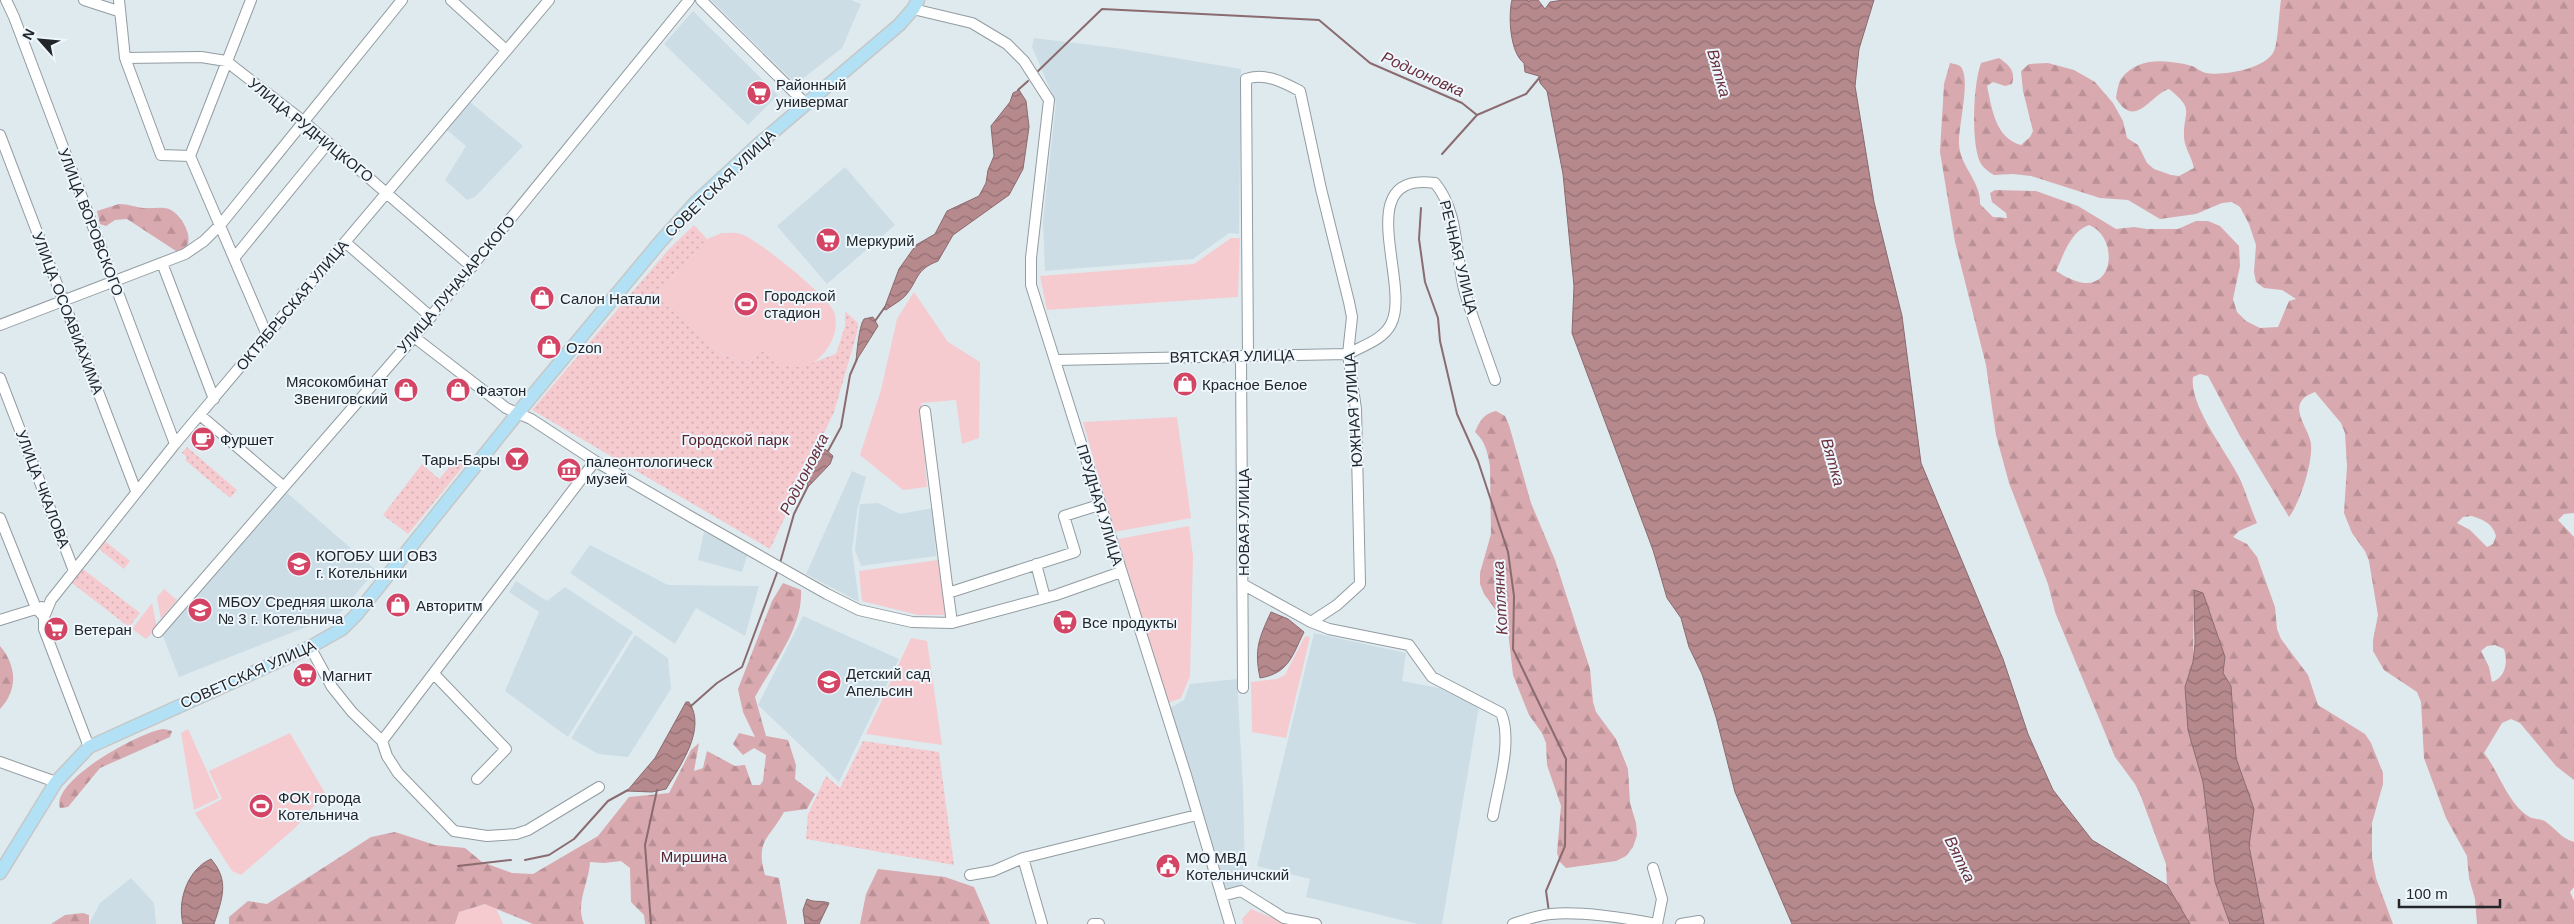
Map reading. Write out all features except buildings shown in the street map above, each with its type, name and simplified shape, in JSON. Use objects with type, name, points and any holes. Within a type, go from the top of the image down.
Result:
[{"type":"main road","name":"СОВЕТСКАЯ УЛИЦА","points":[[0,873],[56,782],[90,747],[310,647],[342,629],[356,615],[634,272],[695,203],[805,103],[899,25],[916,5]]},
{"type":"street","name":"УЛИЦА ВОРОВСКОГО","points":[[6,0],[115,282],[175,444]]},
{"type":"street","points":[[84,0],[119,5],[125,58],[161,156],[190,156]]},
{"type":"street","points":[[252,0],[226,61],[190,156],[221,224],[267,335]]},
{"type":"street","points":[[0,325],[185,254],[204,241],[221,224],[302,121],[402,0]]},
{"type":"street","points":[[451,0],[506,50]]},
{"type":"street","name":"ОКТЯБРЬСКАЯ УЛИЦА","points":[[44,617],[48,606],[136,491],[549,0]]},
{"type":"street","name":"УЛИЦА ЛУНАЧАРСКОГО","points":[[158,632],[431,317],[689,0]]},
{"type":"street","points":[[701,0],[805,103]]},
{"type":"street","name":"ПРУДНАЯ УЛИЦА","points":[[916,5],[972,23],[1007,44],[1037,80],[1049,100],[1031,258],[1031,285],[1037,309],[1056,360],[1099,505],[1230,924]]},
{"type":"street","name":"УЛИЦА РУДНИЦКОГО","points":[[125,58],[201,57],[226,61],[387,192],[472,267]]},
{"type":"street","name":"НОВАЯ УЛИЦА","points":[[1243,688],[1246,78],[1255,75],[1267,77],[1300,91]]},
{"type":"street","name":"ЮЖНАЯ УЛИЦА","points":[[1300,91],[1352,317],[1348,354],[1356,409],[1360,584],[1337,605],[1311,622]]},
{"type":"street","name":"УЛИЦА ОСОАВИАХИМА","points":[[0,135],[136,491]]},
{"type":"street","points":[[235,257],[328,143]]},
{"type":"street","name":"ВЯТСКАЯ УЛИЦА","points":[[1056,360],[1348,354],[1374,341],[1391,325],[1394,318],[1396,302],[1387,219],[1391,203],[1399,191],[1416,183],[1435,183],[1442,192]]},
{"type":"street","name":"РЕЧНАЯ УЛИЦА","points":[[1442,192],[1455,232],[1465,292],[1495,380]]},
{"type":"street","points":[[345,242],[431,317]]},
{"type":"street","points":[[162,263],[214,399]]},
{"type":"street","points":[[414,337],[517,414],[531,420],[595,461],[844,604],[874,614],[912,622],[952,623],[1045,598],[1121,572]]},
{"type":"street","name":"УЛИЦА ЧКАЛОВА","points":[[0,378],[74,571]]},
{"type":"street","points":[[925,411],[952,623]]},
{"type":"street","points":[[200,415],[284,487]]},
{"type":"street","points":[[382,742],[595,461]]},
{"type":"street","points":[[948,593],[1075,552],[1064,516],[1099,505]]},
{"type":"street","points":[[0,518],[36,608],[44,617],[44,629],[90,747]]},
{"type":"street","points":[[1036,564],[1045,598]]},
{"type":"street","points":[[1244,584],[1311,622],[1330,629],[1408,645],[1432,677],[1501,713],[1506,725],[1506,742],[1493,816]]},
{"type":"street","points":[[0,620],[48,606]]},
{"type":"street","points":[[310,647],[332,687],[352,712],[382,742],[387,756],[398,772],[454,832],[487,836],[516,834],[528,830],[599,787]]},
{"type":"street","points":[[434,674],[506,749],[477,779]]},
{"type":"street","points":[[0,762],[56,782]]},
{"type":"street","points":[[970,874],[993,872],[1023,858],[1197,815]]},
{"type":"street","points":[[1023,858],[1042,924]]},
{"type":"street","points":[[1513,924],[1550,914],[1564,913],[1628,919],[1657,924],[1662,899],[1653,868]]},
{"type":"street","points":[[1222,896],[1241,892],[1284,918],[1316,924]]},
{"type":"street","points":[[1681,924],[1699,920]]},
{"type":"shaded area","points":[[711,0],[851,0],[861,4],[842,48],[796,84]]},
{"type":"shaded area","points":[[693,11],[778,95],[748,125],[664,44]]},
{"type":"shaded area","points":[[1034,38],[1116,48],[1241,69],[1239,234],[1229,233],[1193,259],[1045,271],[1043,221],[1056,103],[1032,47]]},
{"type":"shaded area","points":[[470,102],[523,146],[475,197],[467,200],[445,180],[466,146],[447,130]]},
{"type":"shaded area","points":[[845,167],[895,225],[827,284],[777,226]]},
{"type":"shaded area","points":[[852,471],[866,477],[857,511],[852,550],[859,602],[806,574]]},
{"type":"shaded area","name":"КОГОБУ ШИ ОВЗ г. Котельники","points":[[285,491],[376,570],[339,614],[179,677],[161,631]]},
{"type":"shaded area","points":[[878,503],[900,514],[933,508],[936,556],[861,566],[855,550],[860,504]]},
{"type":"shaded area","points":[[704,532],[748,553],[742,572],[698,560]]},
{"type":"shaded area","points":[[590,545],[668,585],[759,586],[745,636],[696,608],[675,644],[570,573]]},
{"type":"shaded area","points":[[516,581],[547,601],[565,587],[633,632],[568,737],[505,691],[539,612],[509,592]]},
{"type":"shaded area","name":"Детский сад Апельсин","points":[[803,616],[899,659],[839,782],[758,705]]},
{"type":"shaded area","points":[[1314,633],[1406,653],[1402,681],[1439,688],[1479,707],[1442,924],[1418,924],[1306,897],[1310,879],[1257,866]]},
{"type":"shaded area","points":[[635,635],[668,658],[671,689],[628,757],[598,754],[571,738]]},
{"type":"shaded area","points":[[1237,679],[1243,789],[1245,878],[1240,888],[1225,891],[1170,708],[1184,700],[1190,684]]},
{"type":"shaded area","points":[[131,878],[154,903],[156,924],[89,924],[100,903]]},
{"type":"green space","points":[[2281,0],[2574,0],[2574,513],[2564,514],[2558,520],[2574,537],[2574,780],[2556,766],[2520,723],[2511,719],[2502,723],[2484,753],[2514,803],[2521,810],[2530,817],[2544,821],[2574,842],[2574,887],[2570,892],[2574,901],[2574,924],[2477,924],[2475,899],[2469,878],[2467,856],[2446,818],[2424,758],[2421,702],[2417,692],[2384,670],[2373,651],[2373,640],[2378,615],[2369,561],[2365,551],[2352,533],[2344,513],[2347,466],[2345,433],[2341,423],[2315,392],[2301,402],[2299,409],[2311,444],[2311,452],[2305,482],[2289,517],[2240,436],[2208,376],[2200,374],[2193,377],[2193,389],[2203,415],[2240,479],[2257,523],[2239,531],[2233,537],[2247,544],[2257,557],[2275,607],[2277,629],[2281,639],[2308,675],[2318,705],[2365,734],[2371,743],[2383,773],[2383,784],[2372,823],[2372,857],[2376,878],[2393,924],[2264,924],[2249,846],[2254,809],[2236,758],[2231,686],[2223,673],[2225,657],[2203,593],[2194,590],[2193,662],[2185,688],[2188,730],[2203,782],[2215,882],[2230,924],[2190,924],[2167,885],[2166,864],[2140,794],[2115,757],[2055,612],[2048,584],[2009,483],[1996,435],[1986,365],[1955,242],[1940,152],[1944,84],[1950,63],[1961,67],[1964,73],[1965,82],[1959,136],[1960,152],[1977,188],[1980,204],[1993,217],[2007,218],[2006,213],[1992,202],[1990,193],[1995,190],[2036,191],[2078,206],[2116,229],[2134,227],[2178,229],[2196,221],[2208,221],[2220,226],[2239,246],[2240,266],[2233,299],[2237,312],[2246,321],[2260,328],[2278,327],[2289,301],[2296,299],[2282,290],[2264,288],[2256,282],[2254,272],[2256,245],[2249,224],[2240,207],[2232,202],[2222,203],[2196,214],[2160,219],[2128,200],[2100,198],[2031,176],[2013,174],[1994,175],[1984,168],[1977,153],[1974,113],[1976,85],[1981,63],[1999,58],[2011,69],[2013,79],[2012,84],[2005,86],[1993,82],[1987,86],[1993,112],[2005,136],[2021,145],[2030,137],[2033,131],[2023,91],[2021,71],[2029,64],[2048,63],[2074,70],[2095,82],[2113,103],[2123,121],[2127,138],[2138,145],[2147,163],[2154,169],[2179,176],[2194,168],[2184,138],[2186,111],[2183,102],[2169,89],[2142,108],[2136,111],[2129,111],[2116,98],[2121,79],[2136,66],[2145,63],[2173,62],[2214,74],[2243,70],[2261,63],[2268,59],[2275,49]],"holes":[[[2089,225],[2098,230],[2104,238],[2109,257],[2104,274],[2097,280],[2084,283],[2056,271],[2072,238],[2082,228]],[[2472,516],[2490,525],[2496,536],[2493,544],[2487,547],[2470,530],[2457,523],[2463,517]],[[2495,645],[2504,649],[2505,654],[2505,669],[2500,677],[2492,682],[2489,667],[2481,651],[2487,646]]]},
{"type":"green space","points":[[119,204],[171,210],[176,213],[184,225],[189,238],[187,244],[183,249],[176,251],[127,219],[115,220],[106,226],[100,224],[97,211]]},
{"type":"green space","name":"Городской парк","points":[[694,225],[707,239],[656,296],[723,355],[749,363],[760,349],[781,363],[796,367],[803,366],[836,354],[845,326],[845,311],[858,323],[857,333],[834,412],[770,549],[532,410],[669,249]]},
{"type":"green space","name":"Городской стадион","points":[[722,233],[741,234],[749,238],[791,269],[829,304],[834,312],[835,332],[825,352],[818,359],[809,365],[799,368],[785,366],[760,349],[749,363],[723,355],[656,296],[707,239]]},
{"type":"green space","points":[[1231,238],[1240,238],[1238,297],[1047,310],[1040,276],[1194,264]]},
{"type":"green space","points":[[914,292],[948,342],[980,362],[979,438],[962,444],[956,400],[921,403],[927,487],[903,490],[860,455],[881,390],[897,319]]},
{"type":"green space","points":[[1496,411],[1505,416],[1509,425],[1531,503],[1555,560],[1590,669],[1593,702],[1596,712],[1616,739],[1628,769],[1630,803],[1636,823],[1637,835],[1633,847],[1626,856],[1616,861],[1566,868],[1560,862],[1557,853],[1561,806],[1547,765],[1546,743],[1542,733],[1529,715],[1513,675],[1508,631],[1504,621],[1484,594],[1480,584],[1480,573],[1491,534],[1490,466],[1486,447],[1475,432],[1482,418]]},
{"type":"green space","points":[[1177,417],[1191,518],[1114,532],[1083,422]]},
{"type":"green space","points":[[187,447],[237,490],[230,498],[185,460],[187,457],[182,453]]},
{"type":"green space","points":[[458,457],[466,463],[408,534],[383,515],[422,464],[439,479]]},
{"type":"green space","points":[[1189,526],[1193,556],[1190,676],[1181,698],[1168,703],[1118,539]]},
{"type":"green space","points":[[105,541],[130,561],[124,569],[99,549]]},
{"type":"green space","points":[[938,560],[947,615],[918,615],[862,601],[859,571]]},
{"type":"green space","points":[[83,569],[140,613],[129,627],[72,583]]},
{"type":"green space","name":"Миршина","points":[[783,583],[801,590],[797,618],[786,645],[755,697],[766,736],[788,740],[796,765],[795,779],[815,794],[807,809],[784,812],[763,847],[762,864],[765,875],[779,878],[787,924],[645,924],[644,915],[631,902],[630,868],[621,861],[590,862],[581,908],[584,924],[533,924],[485,904],[459,912],[455,924],[229,924],[229,917],[248,901],[267,904],[371,837],[395,832],[435,845],[465,848],[482,862],[512,873],[533,874],[598,836],[629,797],[669,793],[691,750],[699,743],[694,771],[703,768],[707,751],[735,766],[745,765],[752,785],[760,785],[763,781],[766,755],[754,748],[743,755],[733,744],[739,733],[755,737],[743,712],[738,689],[772,601]]},
{"type":"green space","points":[[164,589],[177,600],[161,619],[157,597]]},
{"type":"green space","points":[[152,603],[157,628],[146,639],[132,629]]},
{"type":"green space","points":[[1305,636],[1310,637],[1286,738],[1252,732],[1251,682],[1277,679],[1285,675]]},
{"type":"green space","points":[[911,638],[927,641],[942,745],[866,734]]},
{"type":"green space","points":[[0,646],[10,662],[13,678],[10,694],[0,709]]},
{"type":"green space","points":[[164,729],[172,731],[170,737],[100,768],[68,807],[60,808],[61,797],[69,785],[82,772],[100,759],[137,738]]},
{"type":"green space","points":[[188,729],[219,798],[194,810],[181,733]]},
{"type":"green space","name":"ФОК города Котельнича","points":[[290,733],[325,793],[295,828],[241,875],[232,871],[195,813],[222,799],[209,771]]},
{"type":"green space","points":[[863,741],[939,752],[954,865],[806,839],[808,814],[826,776],[840,788]]},
{"type":"green space","points":[[878,869],[945,877],[974,887],[990,924],[860,924],[866,894]]},
{"type":"green space","points":[[485,904],[496,908],[503,924],[455,924],[459,912]]},
{"type":"green space","points":[[1251,909],[1287,924],[1243,924],[1242,919]]},
{"type":"green space","points":[[83,913],[89,915],[89,924],[51,924],[65,915]]},
{"type":"water","name":"Вятка","points":[[1512,0],[1527,0],[1529,2],[1529,0],[1538,0],[1545,9],[1550,2],[1563,0],[1874,0],[1859,49],[1855,86],[1874,202],[1902,316],[1921,463],[2003,659],[2028,734],[2053,790],[2092,840],[2167,885],[2190,924],[1792,924],[1735,792],[1716,717],[1702,674],[1689,647],[1681,618],[1667,598],[1653,550],[1572,333],[1574,286],[1563,174],[1547,91],[1540,83],[1539,76],[1525,72],[1524,63],[1519,58],[1513,43],[1510,24]]},
{"type":"water","points":[[1019,90],[1026,101],[1029,127],[1023,169],[1009,195],[953,235],[938,261],[921,271],[904,297],[886,310],[884,309],[899,269],[916,245],[935,234],[947,211],[979,196],[986,183],[988,170],[994,156],[991,126],[1010,102],[1013,93]]},
{"type":"water","points":[[873,317],[878,326],[856,361],[862,322],[864,319]]},
{"type":"water","points":[[825,449],[833,456],[830,464],[807,488],[810,469]]},
{"type":"water","points":[[2194,590],[2203,593],[2225,657],[2223,673],[2231,686],[2236,758],[2254,809],[2249,846],[2264,924],[2230,924],[2215,882],[2203,782],[2188,730],[2185,687],[2193,662],[2195,643]]},
{"type":"water","points":[[1271,612],[1288,619],[1304,632],[1284,668],[1270,676],[1260,678],[1258,668],[1259,644],[1263,629]]},
{"type":"water","points":[[686,702],[689,702],[694,713],[693,735],[690,747],[666,789],[652,792],[627,791],[655,758]]},
{"type":"water","points":[[211,859],[221,875],[223,890],[214,924],[183,924],[182,905],[186,886],[196,870]]},
{"type":"water","points":[[807,899],[829,903],[819,924],[805,924],[803,910]]},
{"type":"waterway","name":"Родионовка","points":[[1036,73],[1102,9],[1319,20],[1370,63],[1462,103],[1477,115]]},
{"type":"waterway","name":"Котлянка","points":[[1442,154],[1477,115],[1526,94],[1540,77]]},
{"type":"waterway","name":"Родионовка","points":[[1018,90],[1028,81]]},
{"type":"waterway","name":"Котлянка","points":[[1421,208],[1419,239],[1425,282],[1438,318],[1440,341],[1457,414],[1478,461],[1508,552],[1514,596],[1513,649],[1566,759],[1565,846],[1546,891],[1549,912]]},
{"type":"waterway","name":"Родионовка","points":[[875,321],[885,307]]},
{"type":"waterway","name":"Родионовка","points":[[828,451],[841,427],[850,375],[857,359]]},
{"type":"waterway","name":"Родионовка","points":[[780,563],[794,514],[808,486]]},
{"type":"waterway","name":"Родионовка","points":[[691,706],[717,683],[742,667],[778,570]]},
{"type":"waterway","points":[[525,860],[549,855],[574,839],[608,801],[628,790]]},
{"type":"waterway","name":"Родионовка","points":[[651,924],[645,845],[657,790]]},
{"type":"waterway","points":[[458,866],[511,860]]},
{"type":"place","name":"Районный универмаг","points":[[759,93]]},
{"type":"place","name":"Меркурий","points":[[828,240]]},
{"type":"place","name":"Салон Натали","points":[[542,298]]},
{"type":"place","name":"Городской стадион","points":[[746,304]]},
{"type":"place","name":"Ozon","points":[[549,347]]},
{"type":"place","name":"Красное Белое","points":[[1185,384]]},
{"type":"place","name":"Мясокомбинат Звениговский","points":[[406,390]]},
{"type":"place","name":"Фаэтон","points":[[458,390]]},
{"type":"place","name":"Фуршет","points":[[203,439]]},
{"type":"place","name":"Тары-Бары","points":[[517,459]]},
{"type":"place","name":"палеонтологическ музей","points":[[569,470]]},
{"type":"place","name":"КОГОБУ ШИ ОВЗ г. Котельники","points":[[299,564]]},
{"type":"place","name":"Авторитм","points":[[398,605]]},
{"type":"place","name":"МБОУ Средняя школа № 3 г. Котельнича","points":[[200,610]]},
{"type":"place","name":"Все продукты","points":[[1065,622]]},
{"type":"place","name":"Ветеран","points":[[56,629]]},
{"type":"place","name":"Магнит","points":[[305,675]]},
{"type":"place","name":"Детский сад Апельсин","points":[[829,682]]},
{"type":"place","name":"ФОК города Котельнича","points":[[261,806]]},
{"type":"place","name":"МО МВД Котельничский","points":[[1168,866]]}]
